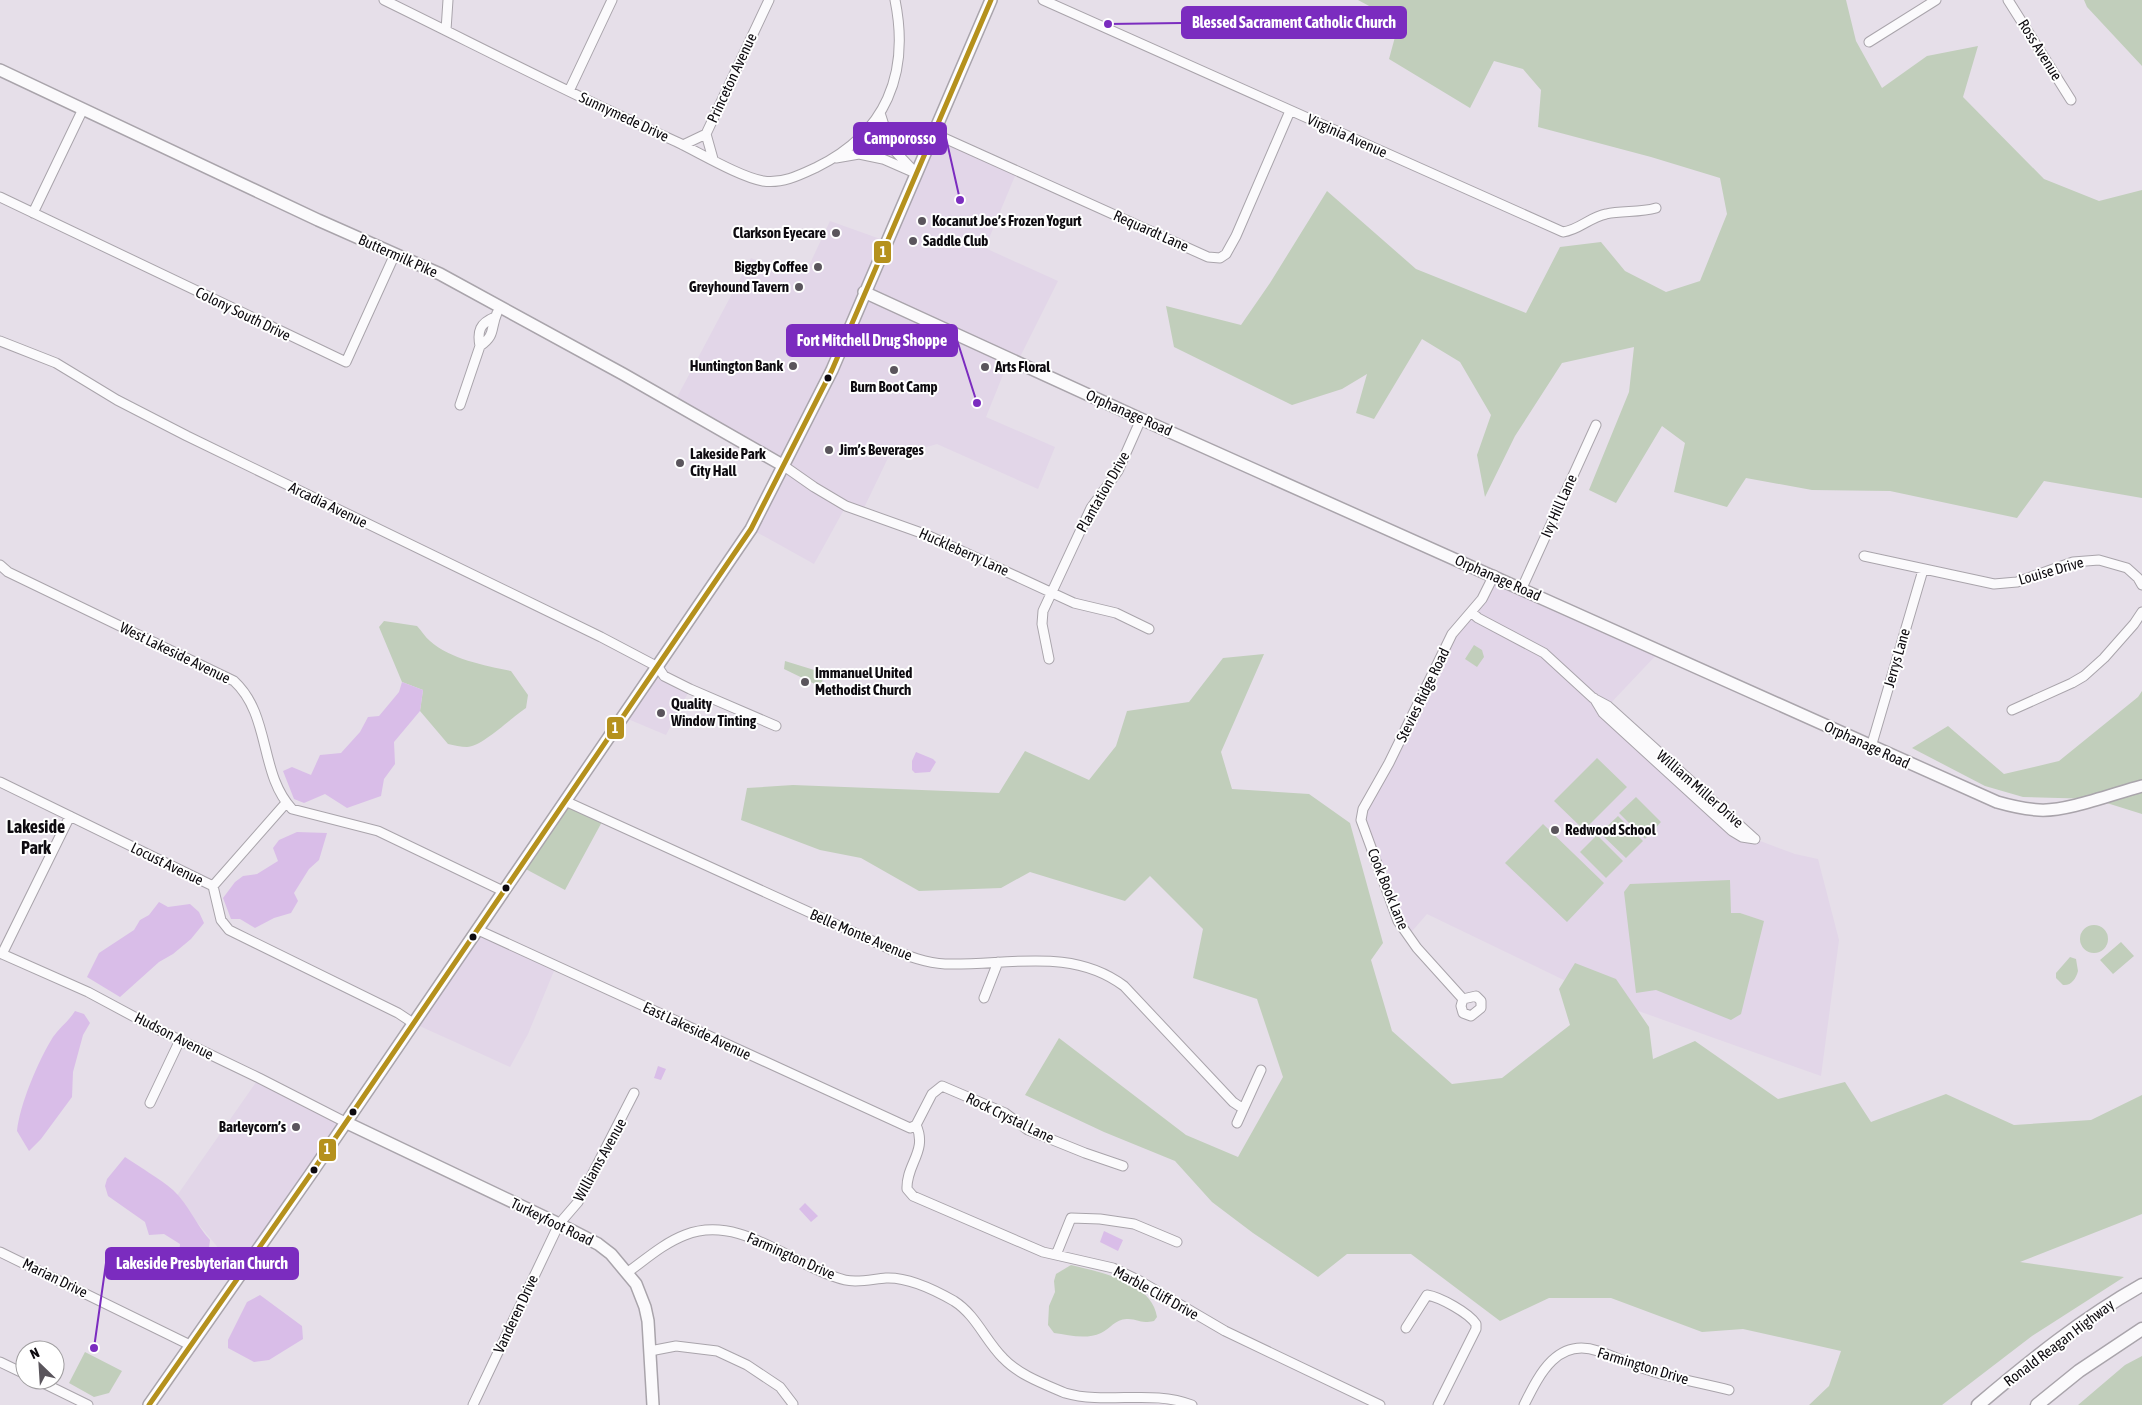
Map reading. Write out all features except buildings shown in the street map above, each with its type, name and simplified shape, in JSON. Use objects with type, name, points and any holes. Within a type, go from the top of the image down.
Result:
[{"type":"highway","name":"Ronald Reagan Highway","points":[[1978,1405],[2044,1350],[2078,1325],[2142,1285]]},
{"type":"highway","points":[[2037,1405],[2079,1371],[2142,1329]]},
{"type":"main road","points":[[149,1405],[478,930],[658,667],[762,510],[832,370],[915,173],[991,0]]},
{"type":"main road","name":"Buttermilk Pike","points":[[0,70],[318,220],[440,274],[700,416],[784,466]]},
{"type":"main road","name":"Orphanage Road","points":[[864,292],[1141,419],[1997,802],[2020,808],[2041,810],[2059,808],[2142,786]]},
{"type":"main road","name":"Turkeyfoot Road","points":[[346,1122],[559,1224],[598,1244],[611,1254],[628,1272],[636,1284],[645,1307],[654,1405]]},
{"type":"street","name":"Sunnymede Drive","points":[[384,0],[569,91],[749,176],[772,182],[800,175],[833,158],[864,134],[880,113],[892,85],[897,67],[899,31],[895,0]]},
{"type":"street","points":[[446,30],[448,0]]},
{"type":"street","points":[[569,91],[612,0]]},
{"type":"street","name":"Princeton Avenue","points":[[683,145],[706,134],[769,0]]},
{"type":"street","name":"Virginia Avenue","points":[[1043,0],[1563,232],[1572,230],[1606,214],[1644,211],[1656,208]]},
{"type":"street","points":[[1869,42],[1936,0]]},
{"type":"street","name":"Ross Avenue","points":[[2008,0],[2071,100]]},
{"type":"street","points":[[33,213],[83,109]]},
{"type":"street","name":"Requardt Lane","points":[[933,133],[1208,257],[1215,258],[1226,254],[1236,236],[1290,111]]},
{"type":"street","points":[[880,113],[891,147],[915,173]]},
{"type":"street","points":[[706,134],[713,159]]},
{"type":"street","points":[[833,158],[859,154],[883,159],[915,173]]},
{"type":"street","name":"Colony South Drive","points":[[0,197],[346,362],[395,254]]},
{"type":"street","points":[[480,346],[488,340],[493,332],[495,318],[500,306]]},
{"type":"street","points":[[460,405],[480,346],[478,337],[480,326],[486,321],[495,318]]},
{"type":"street","name":"Arcadia Avenue","points":[[0,341],[56,363],[117,400],[186,436],[601,637],[658,667],[664,676],[690,689],[776,726]]},
{"type":"street","name":"Plantation Drive","points":[[1049,659],[1042,619],[1051,592],[1091,508],[1118,471],[1141,419]]},
{"type":"street","name":"Ivy Hill Lane","points":[[1522,588],[1596,425]]},
{"type":"street","name":"Huckleberry Lane","points":[[784,466],[814,488],[846,506],[926,535],[1087,608],[1116,612],[1149,629]]},
{"type":"street","name":"Louise Drive","points":[[1864,556],[1994,584],[2006,584],[2028,579],[2073,562],[2099,560],[2127,568],[2138,578],[2142,585]]},
{"type":"street","name":"West Lakeside Avenue","points":[[0,565],[8,572],[234,681],[246,694],[257,717],[272,774],[286,803]]},
{"type":"street","name":"Jerrys Lane","points":[[1871,746],[1923,570]]},
{"type":"street","name":"Stevies Ridge Road","points":[[1361,820],[1363,809],[1390,763],[1452,634],[1482,599],[1494,576]]},
{"type":"street","name":"William Miller Drive","points":[[1471,612],[1478,618],[1544,653],[1594,698],[1608,706],[1755,839],[1742,837],[1732,830],[1603,713],[1594,698]]},
{"type":"street","points":[[2012,710],[2072,684],[2084,676],[2104,658],[2142,612]]},
{"type":"street","name":"Locust Avenue","points":[[0,782],[213,886],[221,920],[229,930],[398,1013],[413,1023]]},
{"type":"street","name":"Belle Monte Avenue","points":[[564,802],[890,949],[923,961],[946,964],[1055,960],[1074,963],[1114,978],[1124,986],[1233,1102],[1242,1108]]},
{"type":"street","points":[[213,886],[286,803],[292,809],[301,812],[378,831],[503,891]]},
{"type":"street","points":[[1,953],[70,816]]},
{"type":"street","name":"Cook Book Lane","points":[[1361,820],[1398,921],[1412,942],[1463,999]]},
{"type":"street","name":"East Lakeside Avenue","points":[[478,930],[910,1128],[916,1125]]},
{"type":"street","name":"Hudson Avenue","points":[[1,953],[88,992],[346,1122]]},
{"type":"street","points":[[984,998],[998,962]]},
{"type":"street","points":[[150,1103],[180,1040]]},
{"type":"street","points":[[1237,1123],[1242,1108],[1261,1070]]},
{"type":"street","name":"Rock Crystal Lane","points":[[916,1125],[932,1094],[942,1086],[1006,1113],[1028,1130],[1085,1154],[1123,1166]]},
{"type":"street","name":"Williams Avenue","points":[[559,1224],[578,1202],[634,1093]]},
{"type":"street","name":"Marble Cliff Drive","points":[[916,1125],[921,1144],[906,1179],[907,1189],[913,1196],[1043,1252],[1113,1268],[1138,1280],[1225,1331],[1380,1405]]},
{"type":"street","points":[[1056,1255],[1071,1218],[1100,1219],[1134,1224],[1177,1242]]},
{"type":"street","name":"Vanderen Drive","points":[[473,1405],[559,1224]]},
{"type":"street","name":"Farmington Drive","points":[[628,1272],[666,1245],[685,1235],[707,1230],[723,1230],[740,1234],[825,1274],[847,1280],[889,1278],[908,1280],[928,1288],[963,1308],[1010,1365],[1036,1381],[1072,1396],[1102,1401],[1170,1399],[1192,1405]]},
{"type":"street","name":"Marian Drive","points":[[0,1252],[190,1345]]},
{"type":"street","points":[[1406,1328],[1422,1300],[1427,1295],[1433,1296],[1464,1312],[1476,1324],[1476,1329],[1438,1405]]},
{"type":"street","points":[[650,1351],[676,1346],[717,1351],[747,1365],[780,1386],[793,1404]]},
{"type":"street","name":"Farmington Drive","points":[[1524,1405],[1547,1364],[1562,1353],[1580,1348],[1597,1350],[1648,1370],[1730,1390]]},
{"type":"street","points":[[0,1362],[15,1369]]},
{"type":"street","points":[[57,1390],[88,1405]]},
{"type":"shaded area","points":[[933,133],[1017,171],[985,248],[1058,281],[1017,363],[1009,360],[986,417],[1055,447],[1038,489],[937,444],[888,458],[862,512],[846,506],[814,564],[751,529],[784,466],[674,403],[751,258],[771,267],[806,272],[830,221],[886,241]]},
{"type":"shaded area","name":"Redwood School","points":[[1494,575],[1660,651],[1608,706],[1755,839],[1795,854],[1818,859],[1839,940],[1821,1076],[1599,997],[1427,914],[1407,937],[1361,820],[1452,634]]},
{"type":"shaded area","points":[[658,667],[690,689],[666,735],[623,717]]},
{"type":"shaded area","points":[[402,682],[423,690],[420,711],[394,742],[395,764],[384,779],[381,796],[347,808],[325,794],[304,803],[294,799],[283,771],[292,767],[311,775],[320,755],[341,753],[360,732],[368,717],[379,716],[399,692]]},
{"type":"shaded area","points":[[916,752],[936,762],[930,772],[915,773],[912,770],[912,761]]},
{"type":"shaded area","points":[[297,832],[327,833],[319,860],[309,869],[294,893],[298,901],[291,913],[274,918],[255,928],[240,919],[231,919],[223,898],[235,882],[243,876],[257,874],[278,861],[273,848],[279,840]]},
{"type":"shaded area","points":[[159,902],[168,907],[190,904],[199,912],[204,923],[191,939],[173,954],[159,962],[120,997],[87,977],[99,953],[134,930],[140,920],[149,915]]},
{"type":"shaded area","points":[[478,930],[556,966],[528,1034],[510,1067],[413,1023]]},
{"type":"shaded area","points":[[75,1011],[84,1014],[90,1023],[83,1035],[73,1072],[72,1097],[41,1139],[29,1151],[17,1131],[22,1108],[47,1047],[55,1034]]},
{"type":"shaded area","points":[[658,1066],[666,1069],[661,1080],[654,1078]]},
{"type":"shaded area","points":[[259,1078],[345,1122],[240,1274],[176,1197]]},
{"type":"shaded area","points":[[125,1157],[162,1181],[179,1196],[210,1240],[208,1255],[198,1257],[179,1256],[180,1244],[164,1234],[149,1235],[145,1222],[108,1196],[105,1186],[107,1179]]},
{"type":"shaded area","points":[[805,1203],[818,1216],[811,1222],[799,1209]]},
{"type":"shaded area","points":[[1104,1231],[1123,1240],[1118,1251],[1100,1242]]},
{"type":"shaded area","points":[[260,1295],[302,1326],[303,1339],[269,1360],[254,1362],[228,1348],[228,1340],[247,1302]]},
{"type":"green space","points":[[1358,0],[1846,0],[1856,41],[1882,88],[1927,56],[1978,46],[1963,97],[2044,179],[2099,201],[2142,190],[2142,498],[2044,481],[2017,518],[1890,491],[1812,490],[1746,478],[1727,507],[1674,492],[1685,443],[1662,426],[1616,503],[1589,490],[1629,392],[1634,347],[1562,363],[1515,436],[1485,497],[1477,455],[1491,415],[1460,362],[1422,339],[1374,419],[1356,413],[1367,374],[1342,389],[1292,405],[1174,347],[1166,306],[1241,325],[1270,283],[1327,191],[1416,269],[1526,313],[1560,247],[1601,242],[1625,271],[1666,292],[1700,281],[1727,214],[1720,178],[1651,157],[1538,127],[1541,90],[1523,69],[1494,61],[1470,108],[1389,59],[1401,15],[1371,7]]},
{"type":"green space","points":[[2084,0],[2142,0],[2142,66],[2087,7]]},
{"type":"green space","points":[[384,621],[417,626],[430,641],[448,653],[469,661],[511,671],[528,695],[526,708],[489,737],[473,746],[465,747],[448,744],[420,711],[423,690],[402,682],[379,627]]},
{"type":"green space","points":[[1474,645],[1482,650],[1484,657],[1477,667],[1465,659]]},
{"type":"green space","points":[[1264,654],[1221,752],[1232,789],[1309,794],[1350,823],[1383,943],[1371,960],[1392,1031],[1452,1084],[1502,1078],[1570,1025],[1559,989],[1575,963],[1616,979],[1649,1027],[1653,1059],[1695,1041],[1778,1099],[1845,1082],[1871,1122],[1946,1094],[2014,1125],[2091,1120],[2142,1095],[2142,1214],[2020,1262],[2124,1277],[2032,1336],[1942,1405],[1809,1405],[1829,1386],[1841,1351],[1743,1329],[1702,1332],[1611,1298],[1549,1298],[1500,1321],[1411,1254],[1347,1254],[1318,1277],[1253,1233],[1212,1202],[1175,1161],[1104,1132],[1025,1095],[1059,1038],[1186,1135],[1238,1157],[1283,1077],[1257,999],[1193,978],[1203,929],[1150,876],[1125,901],[1030,872],[1001,888],[919,891],[861,858],[820,850],[741,820],[747,788],[793,785],[999,793],[1025,751],[1089,780],[1116,746],[1127,711],[1189,702],[1223,658]]},
{"type":"green space","points":[[785,661],[824,673],[821,687],[784,669]]},
{"type":"green space","points":[[2142,691],[2142,814],[2094,799],[2023,797],[1985,786],[1912,748],[1948,726],[2004,774],[2059,761],[2138,697]]},
{"type":"green space","points":[[1597,758],[1627,787],[1584,830],[1554,801]]},
{"type":"green space","points":[[1636,797],[1661,822],[1645,839],[1619,813]]},
{"type":"green space","points":[[565,801],[603,820],[565,890],[520,866]]},
{"type":"green space","points":[[1618,816],[1643,841],[1626,858],[1600,833]]},
{"type":"green space","points":[[1543,824],[1604,883],[1567,922],[1505,863]]},
{"type":"green space","points":[[1597,835],[1623,861],[1606,878],[1580,852]]},
{"type":"green space","points":[[1730,880],[1731,913],[1740,913],[1764,921],[1741,1014],[1731,1020],[1656,990],[1636,993],[1624,892],[1630,884]]},
{"type":"green space","points":[[2094,925],[2104,929],[2108,939],[2104,949],[2094,953],[2084,949],[2080,939],[2084,929]]},
{"type":"green space","points":[[2121,942],[2134,956],[2113,974],[2100,960]]},
{"type":"green space","points":[[2070,957],[2076,959],[2078,971],[2073,981],[2063,985],[2056,978],[2056,973]]},
{"type":"green space","points":[[1071,1265],[1110,1275],[1135,1287],[1146,1295],[1153,1305],[1157,1317],[1154,1321],[1149,1322],[1128,1319],[1120,1320],[1101,1333],[1089,1336],[1054,1333],[1048,1325],[1049,1306],[1055,1292],[1054,1281],[1056,1274]]},
{"type":"green space","points":[[85,1352],[122,1371],[109,1393],[94,1397],[69,1383]]},
{"type":"green space","points":[[2142,1356],[2142,1405],[2078,1405],[2125,1365]]},
{"type":"transit line","name":"1","points":[[149,1405],[310,1175],[751,529],[832,370],[991,0]]},
{"type":"place","name":"Blessed Sacrament Catholic Church","points":[[1108,24]]},
{"type":"place","name":"Camporosso","points":[[960,200]]},
{"type":"place","name":"Kocanut Joe’s Frozen Yogurt","points":[[922,221]]},
{"type":"place","name":"Clarkson Eyecare","points":[[836,233]]},
{"type":"place","name":"Saddle Club","points":[[913,241]]},
{"type":"place","name":"Biggby Coffee","points":[[818,267]]},
{"type":"place","name":"Greyhound Tavern","points":[[799,287]]},
{"type":"place","name":"Huntington Bank","points":[[793,366]]},
{"type":"place","name":"Arts Floral","points":[[985,367]]},
{"type":"place","name":"Burn Boot Camp","points":[[894,370]]},
{"type":"place","name":"Fort Mitchell Drug Shoppe","points":[[977,403]]},
{"type":"place","name":"Jim’s Beverages","points":[[829,450]]},
{"type":"place","name":"Lakeside Park City Hall","points":[[680,463]]},
{"type":"place","name":"Immanuel United Methodist Church","points":[[805,682]]},
{"type":"place","name":"Quality Window Tinting","points":[[661,713]]},
{"type":"place","name":"Redwood School","points":[[1555,830]]},
{"type":"place","name":"Barleycorn’s","points":[[296,1127]]},
{"type":"place","name":"Lakeside Presbyterian Church","points":[[94,1348]]},
{"type":"district","name":"Lakeside Park","points":[[36,838]]}]
